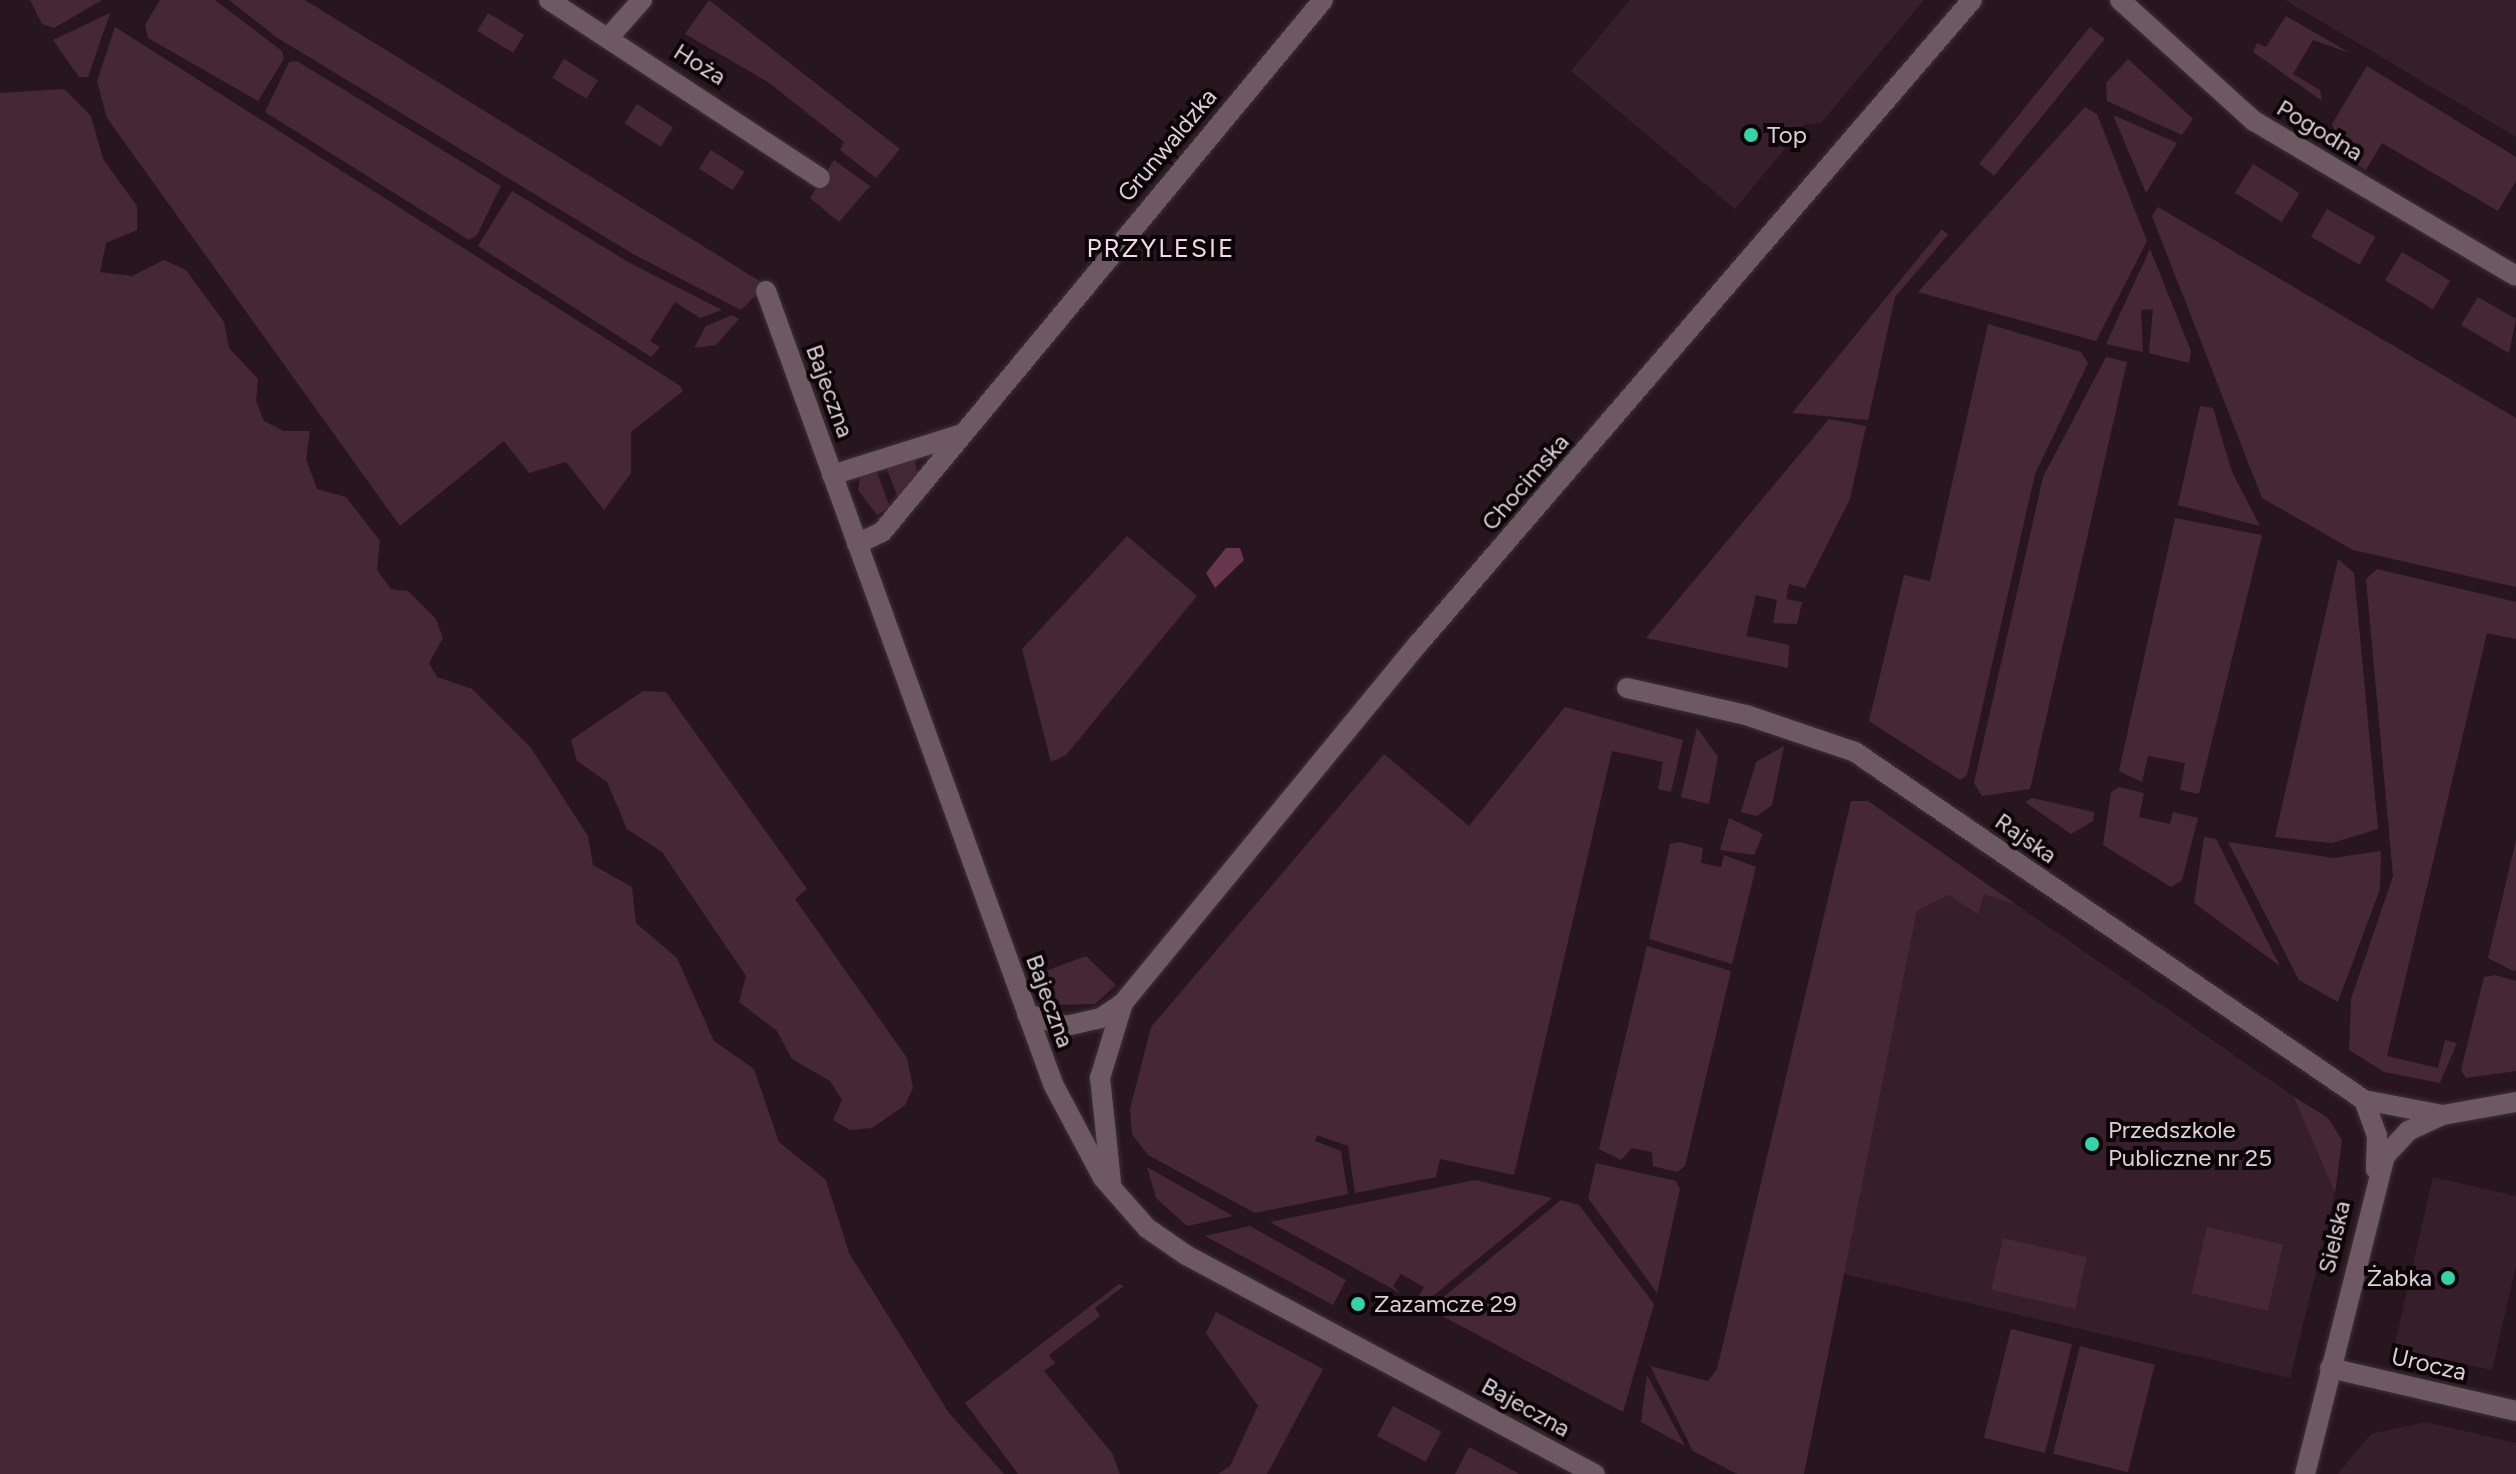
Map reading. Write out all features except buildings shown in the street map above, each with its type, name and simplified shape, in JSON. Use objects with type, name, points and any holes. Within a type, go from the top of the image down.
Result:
[{"type":"street","name":"Hoża","points":[[549,0],[820,178]]},
{"type":"street","points":[[609,37],[642,0]]},
{"type":"street","name":"Grunwaldzka","points":[[857,544],[882,532],[959,435],[1323,0]]},
{"type":"street","name":"Chocimska","points":[[1027,1014],[1066,1026],[1101,1018],[1123,1003],[1419,643],[1972,0]]},
{"type":"street","name":"Pogodna","points":[[2120,0],[2254,121],[2516,276]]},
{"type":"street","name":"Bajeczna","points":[[766,291],[1027,1014],[1070,1122],[1115,1194],[1186,1255],[1595,1474]]},
{"type":"street","points":[[832,475],[959,435]]},
{"type":"street","name":"Rajska","points":[[1627,688],[1746,715],[1855,752],[2364,1100],[2443,1115]]},
{"type":"street","name":"Chocimska","points":[[1115,1194],[1100,1078],[1123,1003]]},
{"type":"street","points":[[2364,1100],[2377,1136],[2374,1181]]},
{"type":"street","name":"Sielska","points":[[2305,1474],[2374,1181],[2395,1141],[2443,1115],[2516,1102]]},
{"type":"street","name":"Urocza","points":[[2330,1368],[2516,1411]]},
{"type":"shaded area","points":[[30,0],[102,0],[54,28],[42,24]]},
{"type":"shaded area","points":[[160,0],[215,0],[282,51],[284,59],[258,101],[148,38],[145,25]]},
{"type":"shaded area","points":[[229,0],[305,0],[766,285],[741,310],[633,254],[276,37]]},
{"type":"shaded area","points":[[709,0],[900,149],[876,178],[840,150],[844,142],[768,82],[685,34]]},
{"type":"shaded area","points":[[1630,0],[1924,0],[1821,123],[1804,125],[1735,209],[1571,71]]},
{"type":"shaded area","points":[[2285,0],[2516,0],[2516,137],[2405,71]]},
{"type":"shaded area","points":[[110,13],[88,77],[79,77],[53,40]]},
{"type":"shaded area","points":[[488,13],[524,35],[513,53],[477,31]]},
{"type":"shaded area","points":[[2286,16],[2350,53],[2313,40],[2293,74],[2320,90],[2322,101],[2253,52],[2257,43],[2266,47]]},
{"type":"shaded area","points":[[115,27],[679,385],[683,391],[631,432],[631,473],[604,510],[566,462],[529,473],[504,441],[400,526],[107,118],[97,81]]},
{"type":"shaded area","points":[[2090,27],[2105,39],[1994,176],[1979,164]]},
{"type":"shaded area","points":[[564,59],[598,80],[586,99],[552,78]]},
{"type":"shaded area","points":[[2128,59],[2193,119],[2182,135],[2107,101],[2106,83]]},
{"type":"shaded area","points":[[297,61],[501,186],[477,235],[469,240],[265,112],[289,62]]},
{"type":"shaded area","points":[[2367,66],[2516,157],[2516,181],[2498,211],[2382,143],[2366,170],[2343,157],[2332,124]]},
{"type":"shaded area","points":[[64,89],[91,116],[103,159],[137,206],[137,230],[106,243],[100,272],[132,276],[164,260],[186,270],[224,322],[229,348],[258,379],[256,401],[264,421],[284,431],[310,431],[306,459],[317,489],[346,497],[380,541],[377,570],[391,589],[408,591],[436,619],[443,638],[429,663],[437,677],[472,689],[531,748],[588,836],[593,865],[632,887],[636,923],[677,958],[714,1041],[754,1069],[779,1142],[826,1180],[849,1253],[949,1413],[1004,1474],[0,1474],[0,93]]},
{"type":"shaded area","points":[[637,104],[673,127],[661,147],[624,123]]},
{"type":"shaded area","points":[[2085,107],[2097,114],[2147,241],[2096,341],[1918,292]]},
{"type":"shaded area","points":[[2113,115],[2177,143],[2146,193]]},
{"type":"shaded area","points":[[711,150],[745,172],[733,190],[699,168]]},
{"type":"shaded area","points":[[834,160],[870,186],[839,222],[810,198]]},
{"type":"shaded area","points":[[2253,164],[2300,193],[2282,222],[2235,193]]},
{"type":"shaded area","points":[[512,191],[628,262],[722,310],[700,318],[675,302],[650,341],[660,347],[651,357],[478,246]]},
{"type":"shaded area","points":[[2158,207],[2516,418],[2516,587],[2353,550],[2262,498],[2152,216]]},
{"type":"shaded area","points":[[2327,209],[2375,237],[2359,265],[2311,237]]},
{"type":"shaded area","points":[[1942,229],[1948,235],[1895,297],[1868,420],[1792,413]]},
{"type":"shaded area","points":[[2150,249],[2191,351],[2189,363],[2149,353],[2153,309],[2141,310],[2143,352],[2106,344]]},
{"type":"shaded area","points":[[2402,252],[2450,281],[2433,309],[2385,280]]},
{"type":"shaded area","points":[[2478,297],[2516,319],[2509,353],[2461,325]]},
{"type":"shaded area","points":[[732,315],[739,319],[716,345],[694,348],[706,326]]},
{"type":"shaded area","points":[[1988,324],[2081,352],[2088,363],[2035,474],[1967,775],[1960,780],[1869,721],[1904,575],[1930,581]]},
{"type":"shaded area","points":[[2106,357],[2127,362],[2030,789],[1982,796],[1974,783],[2043,477]]},
{"type":"shaded area","points":[[2200,406],[2213,408],[2232,472],[2260,526],[2178,505]]},
{"type":"shaded area","points":[[1829,419],[1866,426],[1850,499],[1805,588],[1789,584],[1786,599],[1802,602],[1797,624],[1773,623],[1777,600],[1756,595],[1746,636],[1789,645],[1788,668],[1646,638]]},
{"type":"shaded area","points":[[915,458],[917,475],[898,498],[885,464]]},
{"type":"shaded area","points":[[875,467],[890,507],[877,515],[858,490],[860,477]]},
{"type":"shaded area","points":[[2175,518],[2262,535],[2199,794],[2180,790],[2185,763],[2148,756],[2142,782],[2119,771]]},
{"type":"shaded area","points":[[1127,536],[1197,596],[1066,755],[1051,762],[1022,649]]},
{"type":"shaded area","points":[[1226,548],[1240,548],[1244,560],[1215,588],[1206,573]]},
{"type":"shaded area","points":[[2338,559],[2354,573],[2378,829],[2332,843],[2275,837]]},
{"type":"shaded area","points":[[2377,569],[2516,602],[2516,639],[2487,633],[2387,1056],[2438,1068],[2445,1040],[2457,1043],[2440,1083],[2384,1072],[2349,1050],[2351,999],[2393,876],[2366,579]]},
{"type":"shaded area","points":[[643,691],[666,692],[807,889],[795,899],[907,1058],[913,1088],[905,1105],[872,1128],[850,1130],[833,1120],[842,1100],[830,1081],[792,1059],[777,1031],[739,1002],[746,976],[662,852],[627,829],[607,782],[577,761],[571,740]]},
{"type":"shaded area","points":[[1565,707],[1683,740],[1671,792],[1658,789],[1663,762],[1612,751],[1514,1175],[1440,1159],[1436,1177],[1355,1193],[1348,1146],[1317,1135],[1315,1141],[1341,1151],[1348,1194],[1255,1213],[1148,1155],[1132,1134],[1130,1109],[1151,1027],[1384,754],[1469,826]]},
{"type":"shaded area","points":[[1697,728],[1718,757],[1709,804],[1681,797]]},
{"type":"shaded area","points":[[1784,746],[1772,805],[1757,816],[1741,812],[1756,762]]},
{"type":"shaded area","points":[[2119,787],[2144,793],[2139,817],[2170,824],[2173,812],[2198,818],[2182,880],[2171,887],[2103,845],[2111,792]]},
{"type":"shaded area","points":[[2032,798],[2094,812],[2093,821],[2071,834],[2025,802]]},
{"type":"shaded area","points":[[1851,801],[1868,801],[2017,905],[1984,894],[1978,914],[1949,895],[1917,911],[1804,1474],[1737,1474],[1693,1451],[1650,1366],[1708,1381],[1717,1369]]},
{"type":"shaded area","points":[[1729,818],[1763,834],[1754,855],[1720,850]]},
{"type":"shaded area","points":[[2204,837],[2216,839],[2280,966],[2194,903]]},
{"type":"shaded area","points":[[2516,840],[2516,970],[2513,971],[2488,958]]},
{"type":"shaded area","points":[[1679,842],[1703,848],[1701,863],[1721,867],[1724,855],[1756,867],[1732,964],[1649,939],[1670,844]]},
{"type":"shaded area","points":[[2228,842],[2333,858],[2381,851],[2380,889],[2338,1002],[2299,980]]},
{"type":"shaded area","name":"Przedszkole Publiczne nr 25","points":[[1983,893],[2017,905],[2293,1096],[2335,1193],[2290,1378],[1844,1274],[1917,911],[1949,895],[1978,913]]},
{"type":"shaded area","points":[[1647,946],[1731,971],[1685,1166],[1677,1172],[1653,1166],[1652,1152],[1632,1148],[1621,1160],[1599,1149]]},
{"type":"shaded area","points":[[1086,956],[1116,985],[1095,1004],[1051,1005],[1040,973]]},
{"type":"shaded area","points":[[2495,975],[2516,981],[2516,1071],[2466,1078],[2461,1070],[2484,977]]},
{"type":"shaded area","points":[[2293,1096],[2328,1118],[2342,1140],[2335,1193]]},
{"type":"shaded area","points":[[1596,1163],[1676,1181],[1680,1189],[1657,1293],[1588,1198]]},
{"type":"shaded area","points":[[1147,1167],[1233,1216],[1187,1226],[1156,1198]]},
{"type":"shaded area","points":[[2433,1177],[2516,1196],[2516,1266],[2492,1370],[2394,1348]]},
{"type":"shaded area","points":[[1475,1180],[1552,1198],[1422,1305],[1408,1297],[1417,1299],[1424,1287],[1401,1274],[1393,1286],[1400,1293],[1270,1222]]},
{"type":"shaded area","points":[[1561,1200],[1579,1205],[1654,1304],[1623,1412],[1429,1309]]},
{"type":"shaded area","points":[[1250,1226],[1346,1280],[1333,1305],[1205,1236]]},
{"type":"shaded area","points":[[2207,1227],[2283,1245],[2268,1311],[2192,1293]]},
{"type":"shaded area","points":[[2003,1238],[2087,1257],[2075,1309],[1991,1290]]},
{"type":"shaded area","points":[[1119,1284],[1124,1286],[1095,1308],[1100,1316],[1049,1355],[1055,1363],[1044,1371],[1112,1453],[1120,1474],[1018,1474],[965,1403]]},
{"type":"shaded area","points":[[1216,1312],[1323,1369],[1267,1474],[1218,1474],[1230,1466],[1258,1406],[1206,1333]]},
{"type":"shaded area","points":[[2011,1329],[2072,1344],[2045,1453],[1984,1438]]},
{"type":"shaded area","points":[[2080,1346],[2155,1365],[2128,1472],[2053,1454]]},
{"type":"shaded area","points":[[1647,1375],[1685,1446],[1641,1422]]},
{"type":"shaded area","points":[[1393,1406],[1442,1432],[1426,1462],[1377,1436]]},
{"type":"shaded area","points":[[2425,1422],[2516,1443],[2516,1474],[2338,1474],[2371,1434]]},
{"type":"shaded area","points":[[1469,1447],[1518,1473],[1455,1474]]},
{"type":"place","name":"Top","points":[[1751,135]]},
{"type":"place","name":"Przedszkole Publiczne nr 25","points":[[2092,1144]]},
{"type":"place","name":"Żabka","points":[[2448,1278]]},
{"type":"place","name":"Zazamcze 29","points":[[1358,1304]]},
{"type":"district","name":"PRZYLESIE","points":[[1161,249]]}]
